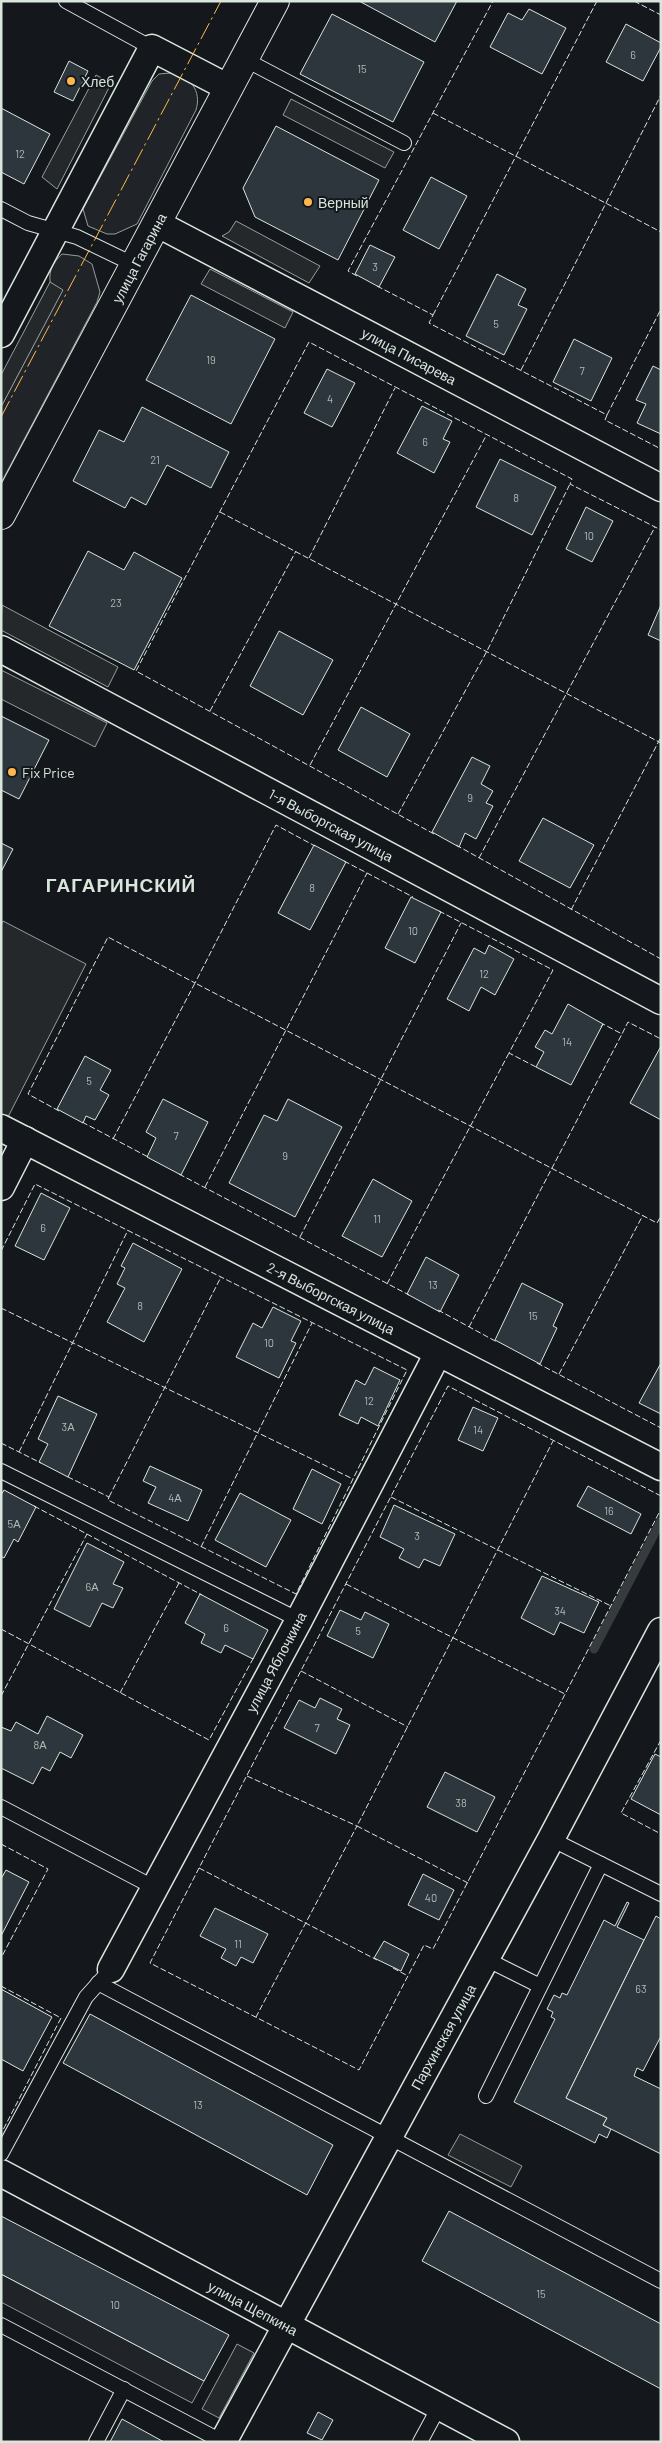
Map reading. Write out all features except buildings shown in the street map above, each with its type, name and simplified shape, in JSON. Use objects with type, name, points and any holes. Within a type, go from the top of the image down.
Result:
[{"type":"main road","name":"улица Гагарина","points":[[1,515],[158,224],[275,1]]},
{"type":"street","points":[[1,334],[152,48],[229,88]]},
{"type":"street","name":"улица Писарева","points":[[158,224],[661,488]]},
{"type":"street","name":"1-я Выборгская улица","points":[[1,649],[661,1001]]},
{"type":"street","name":"2-я Выборгская улица","points":[[1,1128],[661,1467]]},
{"type":"street","points":[[1,1187],[25,1140]]},
{"type":"street","name":"улица Яблочкина","points":[[105,1976],[155,1888],[299,1620],[438,1353]]},
{"type":"street","name":"Пархинская улица","points":[[223,2442],[551,1839],[661,1631]]},
{"type":"street","name":"улица Щепкина","points":[[1,2172],[506,2442]]},
{"type":"lane","points":[[66,1],[152,48]]},
{"type":"lane","points":[[244,59],[404,143]]},
{"type":"lane","points":[[1,209],[28,223],[77,237],[135,265]]},
{"type":"lane","points":[[1,1471],[299,1620]]},
{"type":"lane","points":[[1,1807],[155,1888]]},
{"type":"lane","points":[[551,1839],[661,1894]]},
{"type":"lane","points":[[486,2096],[601,1864]]},
{"type":"lane","points":[[486,1959],[540,1986]]},
{"type":"lane","points":[[1,2154],[86,1997],[105,1976],[389,2137],[661,2281]]},
{"type":"lane","points":[[1,2324],[223,2442]]},
{"type":"lane","points":[[96,2442],[124,2389]]},
{"type":"lane","points":[[420,2442],[439,2407]]},
{"type":"shaded area","points":[[170,73],[183,77],[193,85],[197,96],[196,110],[137,224],[115,234],[107,234],[88,226],[83,209],[152,81],[159,74]]},
{"type":"shaded area","points":[[96,75],[107,81],[113,80],[57,189],[42,177]]},
{"type":"shaded area","points":[[291,99],[394,152],[385,168],[283,115]]},
{"type":"shaded area","points":[[236,221],[320,266],[309,283],[222,236],[229,232]]},
{"type":"shaded area","points":[[62,254],[79,256],[92,264],[100,292],[97,302],[1,483],[1,407],[62,291],[50,282],[50,273],[52,266]]},
{"type":"shaded area","points":[[210,269],[293,312],[285,328],[201,284]]},
{"type":"shaded area","points":[[50,282],[63,290],[1,407],[1,375]]},
{"type":"shaded area","points":[[2,605],[118,667],[108,687],[1,630]]},
{"type":"shaded area","points":[[1,670],[107,723],[95,747],[1,699]]},
{"type":"shaded area","points":[[3,921],[86,964],[8,1117],[1,1114],[1,925]]},
{"type":"shaded area","points":[[460,2134],[522,2166],[511,2187],[448,2155]]},
{"type":"shaded area","points":[[1,2274],[204,2381],[192,2403],[1,2302]]},
{"type":"shaded area","points":[[237,2344],[254,2353],[219,2418],[202,2409]]},
{"type":"waterway","points":[[594,1649],[661,1521]]},
{"type":"fence","points":[[357,276],[348,271],[493,1]]},
{"type":"fence","points":[[433,315],[597,1]]},
{"type":"fence","points":[[634,1],[661,15]]},
{"type":"fence","points":[[521,370],[661,95]]},
{"type":"fence","points":[[433,113],[661,232]]},
{"type":"fence","points":[[377,286],[433,315],[429,323],[607,415],[605,420],[661,449]]},
{"type":"fence","points":[[607,415],[661,309]]},
{"type":"fence","points":[[434,834],[136,671],[309,342],[572,479],[570,484],[661,530]]},
{"type":"fence","points":[[309,558],[395,388]]},
{"type":"fence","points":[[310,765],[486,436]]},
{"type":"fence","points":[[398,814],[487,651],[570,484]]},
{"type":"fence","points":[[220,512],[661,743]]},
{"type":"fence","points":[[479,858],[655,527]]},
{"type":"fence","points":[[210,711],[296,551]]},
{"type":"fence","points":[[571,910],[661,737]]},
{"type":"fence","points":[[59,1111],[28,1094],[108,937],[195,983],[276,825],[315,846]]},
{"type":"fence","points":[[456,845],[661,959]]},
{"type":"fence","points":[[344,861],[413,897]]},
{"type":"fence","points":[[205,1187],[367,873]]},
{"type":"fence","points":[[439,911],[553,970],[509,1053],[538,1068]]},
{"type":"fence","points":[[300,1237],[461,923]]},
{"type":"fence","points":[[113,1139],[195,983],[657,1223],[661,1216]]},
{"type":"fence","points":[[601,1027],[603,1024],[622,1034],[628,1022],[661,1039]]},
{"type":"fence","points":[[469,1327],[622,1034]]},
{"type":"fence","points":[[387,1284],[509,1053]]},
{"type":"fence","points":[[82,1122],[150,1158]]},
{"type":"fence","points":[[179,1174],[409,1295]]},
{"type":"fence","points":[[1,1251],[35,1184],[407,1370],[296,1594],[108,1500],[109,1497],[66,1476]]},
{"type":"fence","points":[[559,1374],[643,1215]]},
{"type":"fence","points":[[19,1452],[128,1230]]},
{"type":"fence","points":[[109,1497],[221,1277]]},
{"type":"fence","points":[[1,1308],[353,1479]]},
{"type":"fence","points":[[438,1310],[497,1342]]},
{"type":"fence","points":[[201,1547],[312,1323]]},
{"type":"fence","points":[[537,1363],[661,1428]]},
{"type":"fence","points":[[661,1496],[448,1386],[150,1963],[359,2070],[424,1945],[433,1949],[661,1509]]},
{"type":"fence","points":[[468,1883],[357,1826],[553,1441]]},
{"type":"fence","points":[[1,1443],[41,1463]]},
{"type":"fence","points":[[391,1497],[611,1606]]},
{"type":"fence","points":[[34,1506],[202,1595]]},
{"type":"fence","points":[[1,1696],[87,1534]]},
{"type":"fence","points":[[120,1693],[179,1583]]},
{"type":"fence","points":[[346,1584],[565,1694]]},
{"type":"fence","points":[[1,1629],[209,1740],[254,1657]]},
{"type":"fence","points":[[301,1671],[408,1727]]},
{"type":"fence","points":[[661,1740],[621,1813],[661,1834]]},
{"type":"fence","points":[[247,1776],[357,1826],[256,2017]]},
{"type":"fence","points":[[1,1844],[48,1869],[1,1958]]},
{"type":"fence","points":[[199,1868],[377,1960]]},
{"type":"fence","points":[[393,1968],[408,1976]]},
{"type":"fence","points":[[1,1986],[61,2018],[3,2130],[1,2129]]},
{"type":"power","points":[[1,417],[221,1]]},
{"type":"place","name":"Хлеб","points":[[71,81]]},
{"type":"place","name":"Верный","points":[[308,202]]},
{"type":"place","name":"Fix Price","points":[[12,772]]},
{"type":"district","name":"ГАГАРИНСКИЙ","points":[[121,884]]}]
